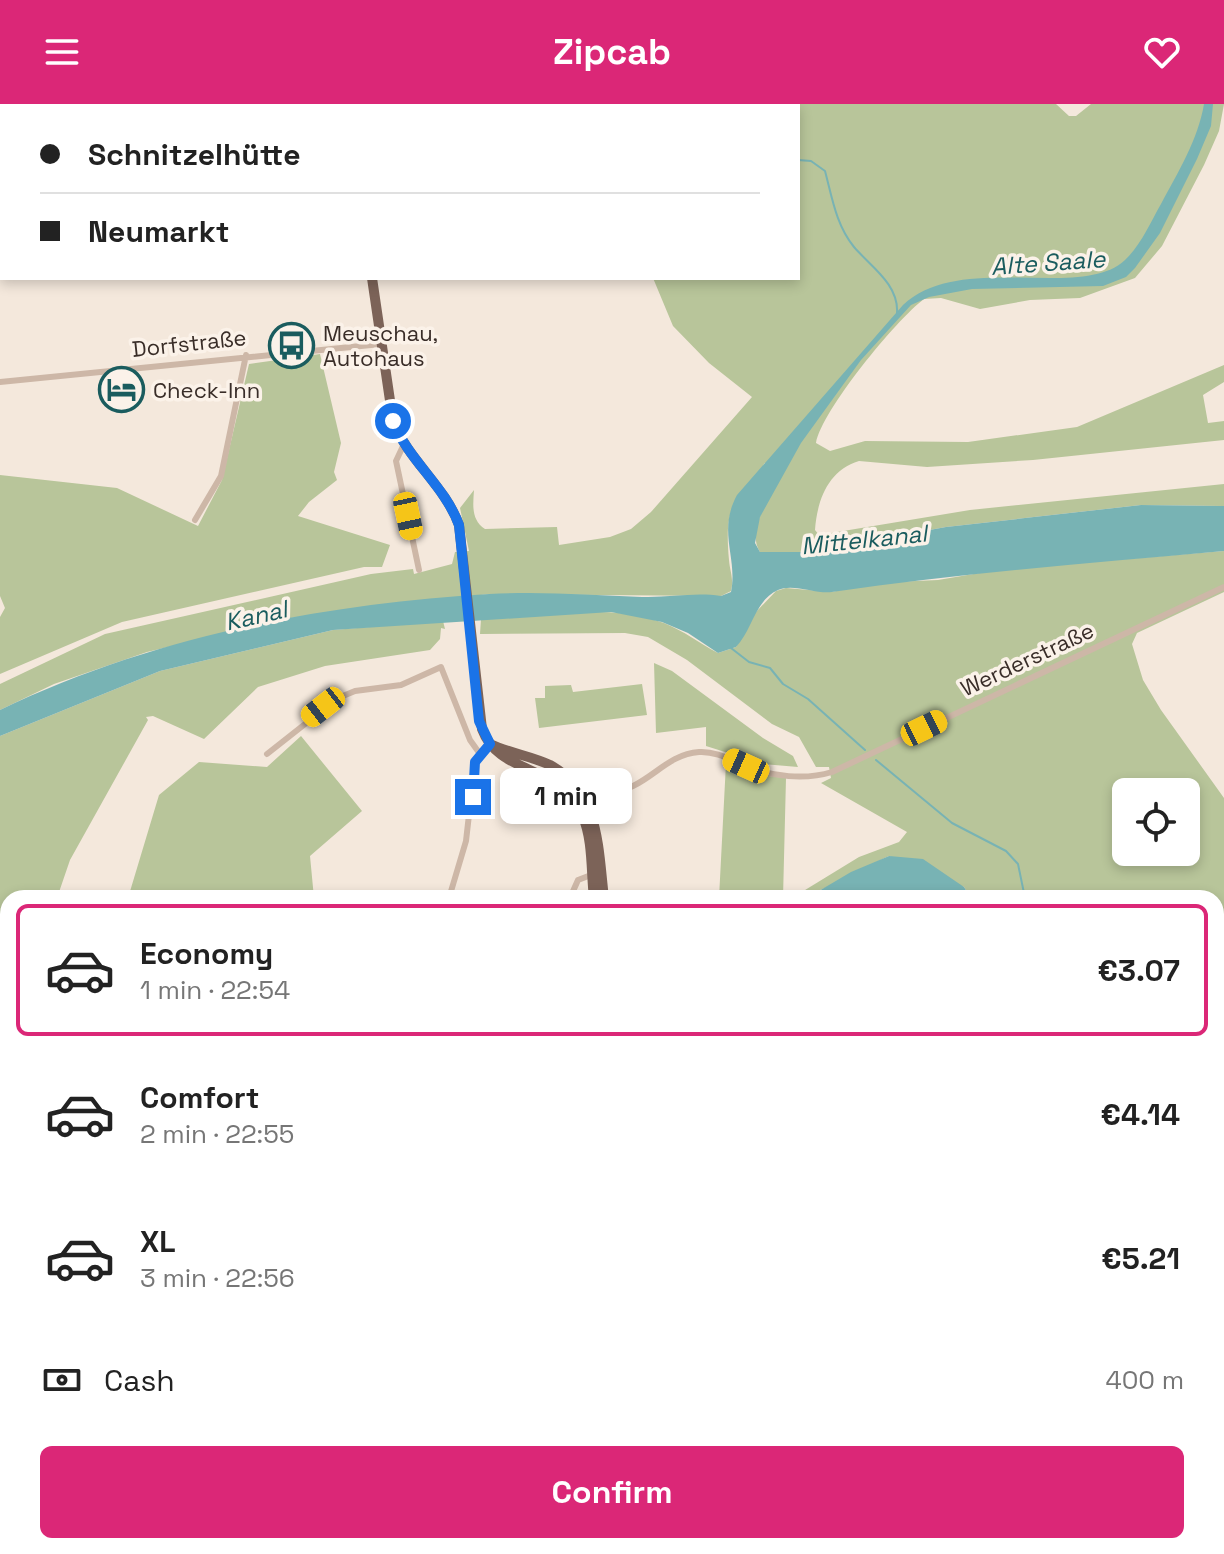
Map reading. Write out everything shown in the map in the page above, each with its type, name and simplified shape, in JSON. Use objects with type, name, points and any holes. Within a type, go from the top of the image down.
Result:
[{"type":"main road","points":[[372,280],[393,421],[404,444],[451,505],[459,525],[479,721],[490,744],[550,766],[570,780],[597,833],[603,890]]},
{"type":"main road","points":[[582,804],[593,890]]},
{"type":"street","name":"Dorfstraße","points":[[0,382],[246,355],[381,344]]},
{"type":"street","points":[[195,520],[221,476],[246,355]]},
{"type":"street","points":[[404,444],[396,461],[419,570]]},
{"type":"street","name":"Werderstraße","points":[[582,804],[630,787],[665,763],[698,752],[723,756],[760,771],[815,776],[826,774],[1224,587]]},
{"type":"street","points":[[267,754],[338,698],[355,691],[401,685],[441,667],[466,731],[480,754]]},
{"type":"street","points":[[451,890],[466,841],[475,762],[490,744]]},
{"type":"street","points":[[574,890],[578,880],[591,875]]},
{"type":"green space","points":[[800,104],[1056,104],[1069,116],[1076,116],[1091,104],[1224,104],[1219,131],[1204,165],[1162,246],[1135,278],[1080,298],[1030,300],[980,309],[941,298],[924,299],[896,326],[845,388],[821,428],[816,443],[830,451],[865,441],[968,442],[1077,427],[1224,365],[1224,382],[1203,395],[1208,423],[1224,421],[1224,440],[1033,460],[927,467],[859,461],[839,472],[826,488],[818,508],[815,530],[819,535],[970,510],[1224,484],[1224,506],[1141,505],[946,527],[808,552],[760,552],[756,543],[757,524],[780,478],[765,463],[739,498],[730,516],[728,541],[732,587],[731,591],[721,596],[489,594],[291,618],[147,652],[54,684],[0,710],[0,684],[105,634],[371,574],[413,569],[414,574],[452,564],[455,552],[469,551],[460,508],[474,490],[475,517],[485,529],[557,527],[559,545],[610,537],[631,529],[651,512],[752,397],[709,363],[673,326],[654,280],[800,280]]},
{"type":"green space","points":[[320,354],[341,443],[334,472],[337,480],[309,502],[298,516],[390,545],[382,567],[364,567],[122,622],[0,674],[0,617],[5,608],[0,596],[0,475],[117,488],[198,526],[222,480],[249,364]]},
{"type":"green space","points":[[1224,551],[1224,592],[1137,633],[1132,644],[1143,680],[1224,798],[1224,890],[966,890],[889,856],[826,888],[805,890],[859,857],[899,842],[907,832],[821,783],[831,778],[829,767],[816,767],[799,737],[772,724],[687,660],[648,637],[625,633],[480,634],[481,619],[574,612],[620,613],[664,623],[718,653],[736,647],[754,614],[776,591],[786,588],[832,592],[871,583],[938,580],[1003,569]]},
{"type":"green space","points":[[443,621],[445,629],[441,628],[440,639],[430,650],[325,666],[258,687],[204,739],[153,716],[146,717],[148,720],[70,860],[60,890],[0,890],[0,736],[160,671],[333,630]]},
{"type":"green space","points":[[654,663],[672,671],[763,738],[793,756],[798,767],[763,764],[706,746],[706,727],[656,733]]},
{"type":"green space","points":[[642,684],[647,715],[539,728],[535,698],[545,698],[545,686],[571,685],[573,692]]},
{"type":"green space","points":[[301,736],[362,811],[310,856],[313,890],[130,890],[159,795],[199,762],[267,767]]},
{"type":"green space","points":[[726,763],[759,775],[786,778],[783,890],[719,890]]},
{"type":"water","points":[[1204,104],[1213,104],[1211,126],[1197,159],[1160,233],[1126,277],[1103,286],[972,289],[929,297],[911,305],[861,360],[801,443],[760,517],[755,543],[760,552],[808,552],[946,527],[1141,505],[1224,506],[1224,551],[979,574],[832,592],[784,588],[764,601],[736,647],[718,653],[688,633],[662,622],[611,612],[333,630],[160,671],[0,736],[0,710],[117,662],[238,628],[363,606],[489,594],[652,597],[721,596],[731,592],[728,533],[731,508],[737,495],[903,305],[927,289],[956,281],[1080,277],[1105,271],[1125,260],[1145,234],[1180,168],[1197,130]]},
{"type":"water","points":[[889,856],[923,859],[966,890],[821,890],[851,872]]},
{"type":"waterway","name":"Alte Saale","points":[[800,160],[811,161],[825,171],[843,230],[854,247],[888,284],[897,313]]},
{"type":"waterway","points":[[731,648],[749,662],[770,668],[783,684],[808,699],[865,750]]},
{"type":"waterway","points":[[876,760],[952,823],[1006,851],[1018,864],[1023,890]]},
{"type":"place","name":"Meuschau, Autohaus","points":[[292,346]]},
{"type":"place","name":"Check-Inn","points":[[122,390]]},
{"type":"route","points":[[393,421],[402,440],[451,505],[459,525],[479,721],[490,744],[475,762],[473,797]]},
{"type":"water label","name":"Mittelkanal","points":[[864,540]]},
{"type":"water label","name":"Kanal","points":[[256,616]]}]
